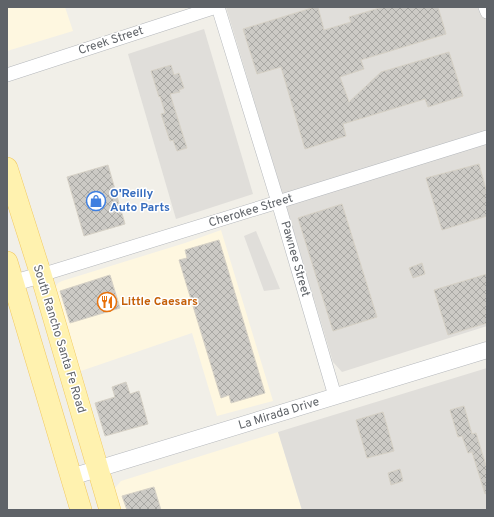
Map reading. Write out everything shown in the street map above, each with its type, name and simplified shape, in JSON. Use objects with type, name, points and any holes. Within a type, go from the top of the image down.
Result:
[{"type":"main road","name":"South Rancho Santa Fe Road","points":[[7,168],[41,275],[110,510]]},
{"type":"main road","points":[[7,262],[10,284],[81,510]]},
{"type":"street","name":"Creek Street","points":[[7,74],[217,7]]},
{"type":"street","name":"Pawnee Street","points":[[217,7],[278,202],[335,396]]},
{"type":"street","points":[[486,7],[487,12]]},
{"type":"street","name":"Cherokee Street","points":[[10,284],[487,137]]},
{"type":"street","name":"La Mirada Drive","points":[[71,477],[487,350]]},
{"type":"shaded area","points":[[7,7],[65,7],[73,31],[7,51]]},
{"type":"shaded area","points":[[226,7],[487,7],[487,326],[342,372],[333,362]]},
{"type":"shaded area","points":[[204,29],[253,194],[176,219],[128,54]]},
{"type":"shaded area","points":[[221,230],[273,401],[217,416],[192,333],[75,373],[54,289],[58,283],[185,243]]},
{"type":"shaded area","points":[[256,231],[280,289],[264,291],[244,236]]},
{"type":"shaded area","points":[[487,368],[487,510],[302,510],[278,432]]},
{"type":"shaded area","points":[[278,432],[302,510],[117,510],[114,489],[121,481]]},
{"type":"building","points":[[318,7],[324,30],[351,22],[349,17],[383,7],[438,7],[446,34],[361,60],[364,69],[340,77],[349,102],[381,72],[449,52],[463,96],[428,107],[425,99],[343,124],[346,136],[305,149],[281,67],[257,74],[243,29]]},
{"type":"building","points":[[171,65],[174,75],[179,73],[184,88],[179,90],[180,92],[170,94],[187,148],[177,151],[173,140],[170,141],[161,114],[165,113],[151,71]]},
{"type":"building","points":[[479,164],[487,193],[487,216],[442,230],[426,178]]},
{"type":"building","name":"O'Reilly Auto Parts","points":[[108,165],[125,224],[84,236],[67,177]]},
{"type":"building","points":[[342,204],[377,317],[333,331],[298,218]]},
{"type":"building","points":[[219,240],[265,393],[231,403],[229,395],[221,398],[179,260],[187,258],[185,250]]},
{"type":"building","points":[[422,263],[425,274],[413,278],[409,268]]},
{"type":"building","points":[[487,274],[487,323],[448,335],[434,290]]},
{"type":"building","points":[[110,275],[120,308],[70,323],[60,291]]},
{"type":"building","points":[[126,382],[130,394],[139,391],[148,424],[105,436],[95,403],[115,397],[112,387]]},
{"type":"building","points":[[464,406],[472,434],[476,433],[487,469],[487,493],[485,494],[472,452],[468,453],[462,436],[458,437],[450,410]]},
{"type":"building","points":[[383,412],[394,451],[367,458],[356,420]]},
{"type":"building","points":[[400,469],[403,481],[391,485],[388,473]]},
{"type":"building","points":[[154,487],[161,510],[127,510],[122,496]]},
{"type":"place","name":"O'Reilly Auto Parts","points":[[96,201]]},
{"type":"place","name":"Little Caesars","points":[[107,302]]}]
